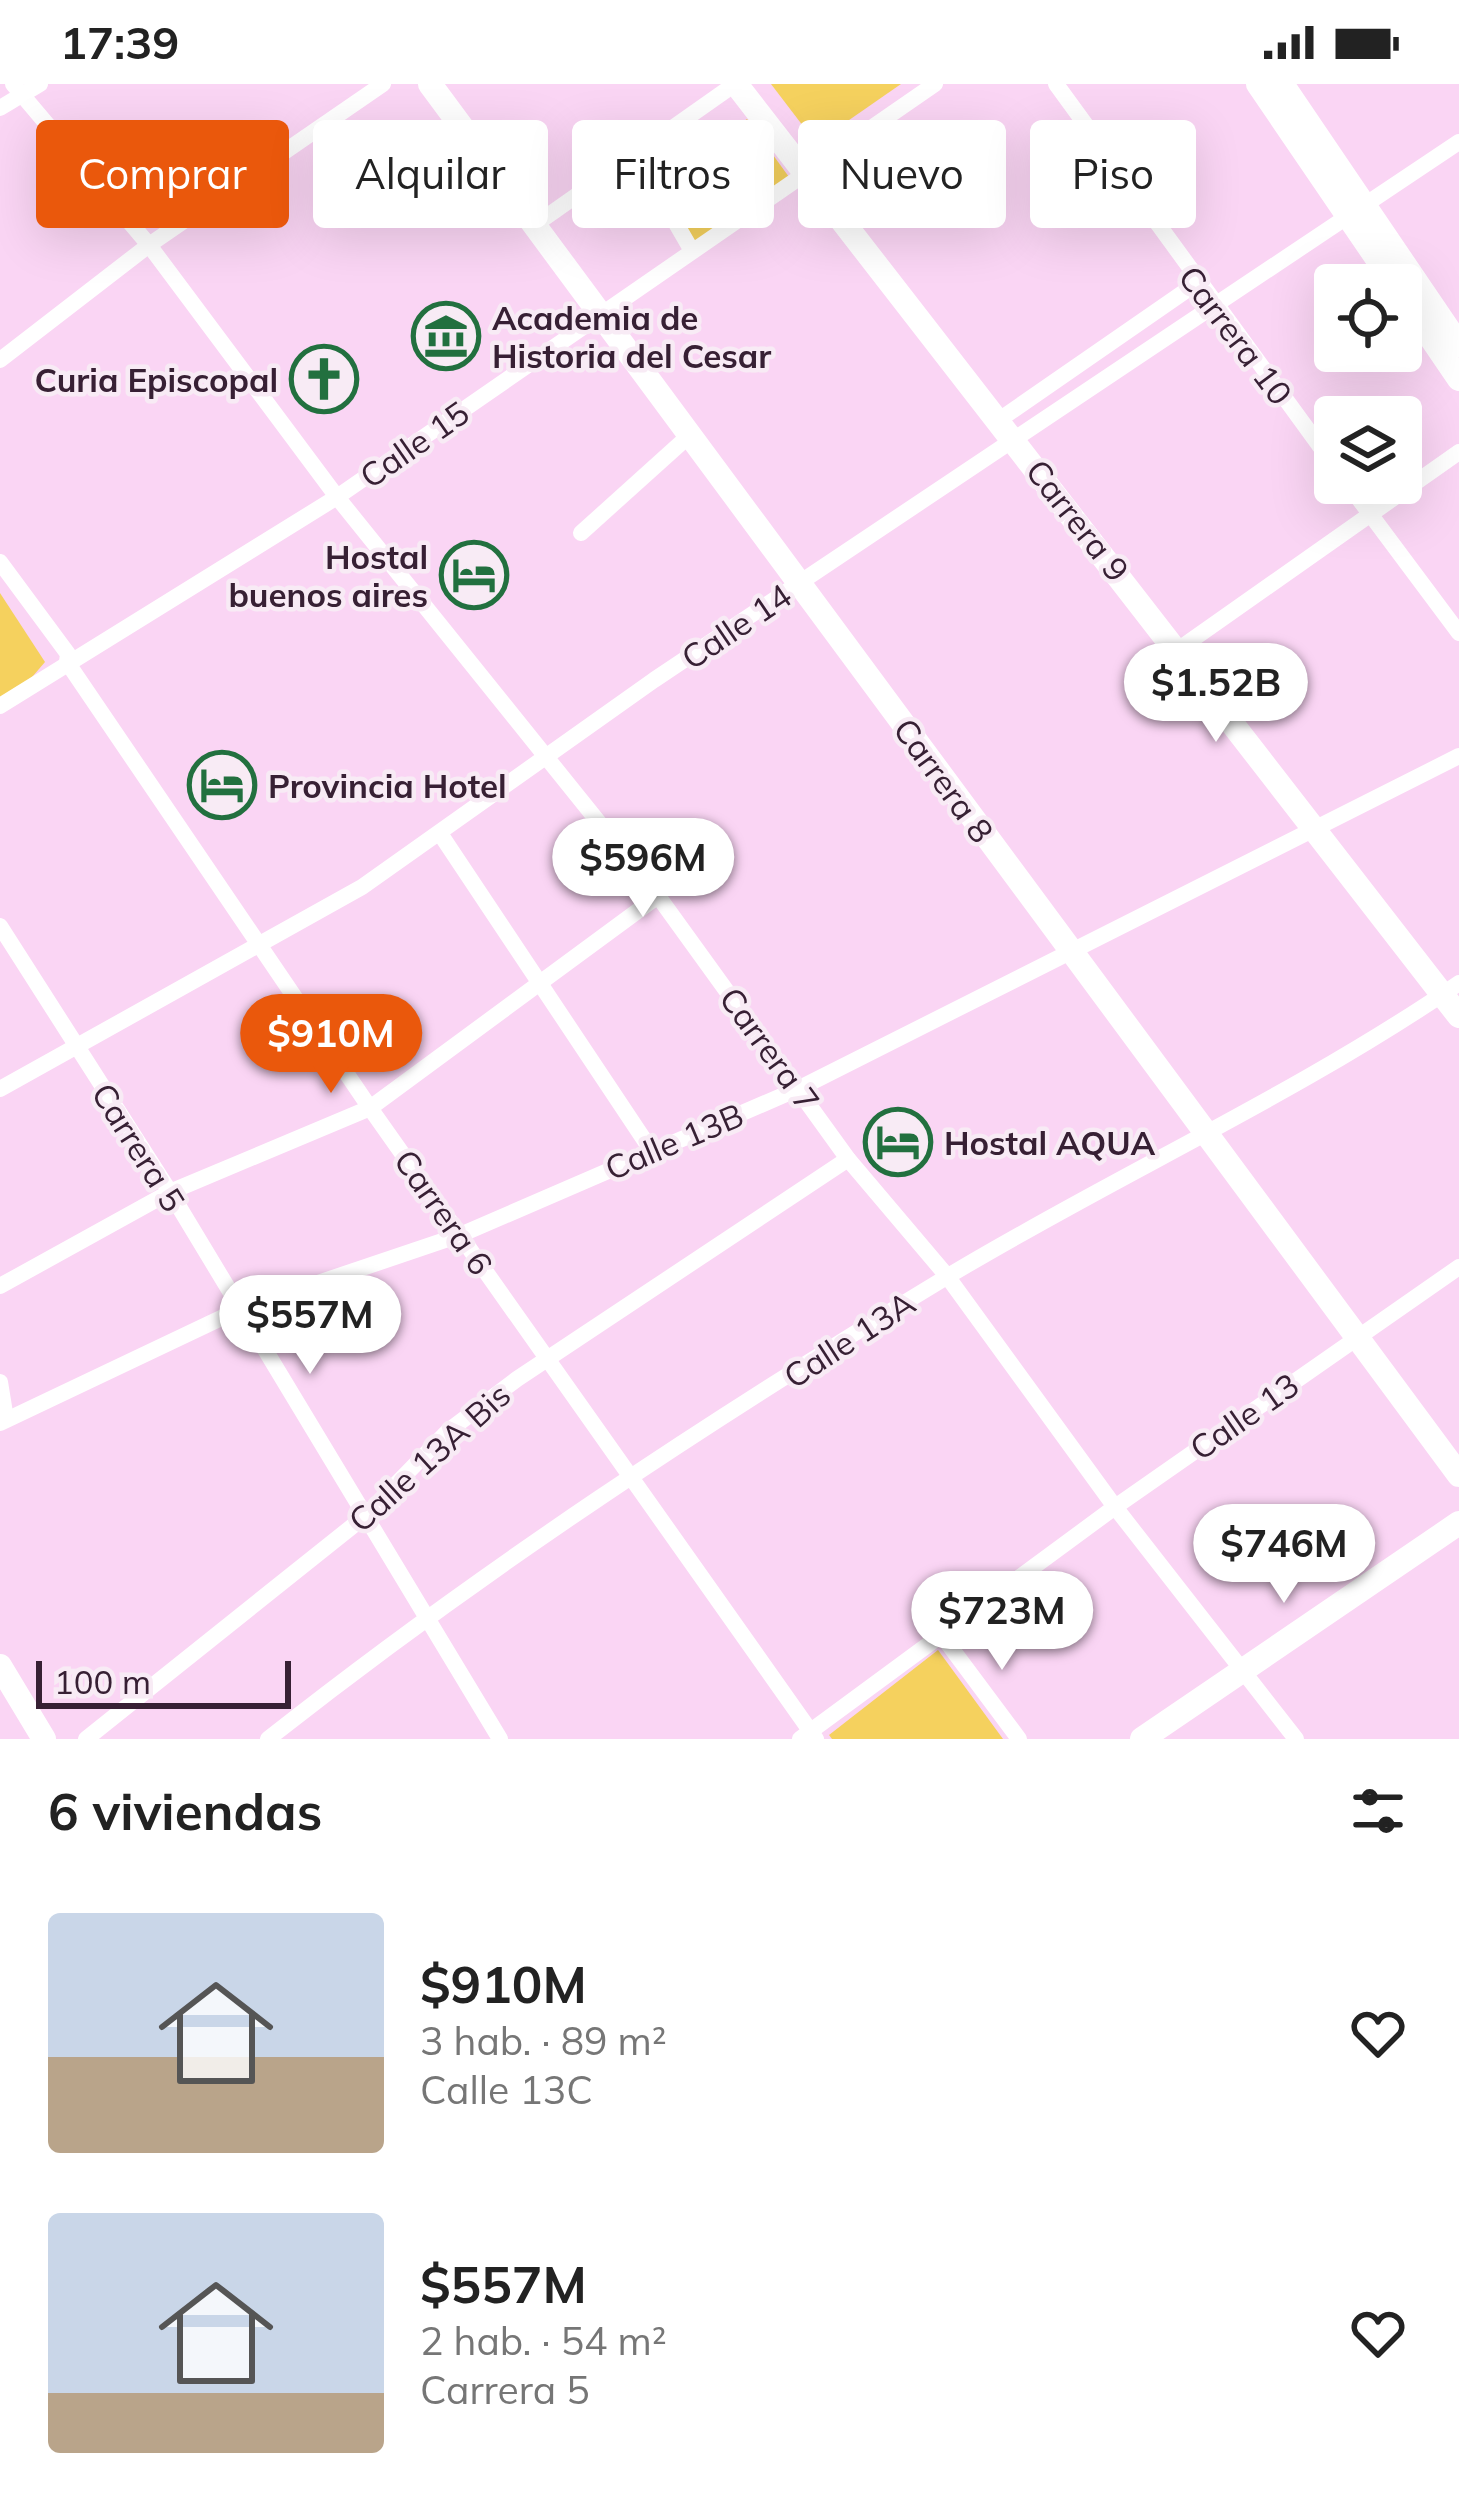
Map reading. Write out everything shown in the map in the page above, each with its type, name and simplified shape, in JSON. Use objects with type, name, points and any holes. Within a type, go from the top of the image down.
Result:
[{"type":"street","points":[[0,108],[18,90],[40,84]]},
{"type":"street","points":[[0,360],[148,245],[383,84]]},
{"type":"street","name":"Carrera 8","points":[[430,84],[457,120]]},
{"type":"street","points":[[687,120],[736,84]]},
{"type":"street","name":"Carrera 9","points":[[736,84],[798,167]]},
{"type":"street","name":"Calle 15","points":[[882,120],[935,84]]},
{"type":"street","name":"Carrera 10","points":[[1056,84],[1314,439]]},
{"type":"street","points":[[1258,84],[1459,345]]},
{"type":"street","points":[[1282,84],[1384,264]]},
{"type":"street","name":"Carrera 7","points":[[18,90],[148,245],[337,497],[658,896],[848,1159],[947,1276],[1115,1507],[1296,1739]]},
{"type":"street","name":"Calle 14","points":[[0,1089],[262,944],[441,835],[548,755],[800,583],[1459,142]]},
{"type":"street","name":"Calle 15","points":[[0,706],[337,497],[798,177]]},
{"type":"street","name":"Carrera 8","points":[[539,228],[1071,955],[1209,1133],[1354,1339],[1459,1475]]},
{"type":"street","points":[[679,228],[692,251]]},
{"type":"street","name":"Carrera 9","points":[[846,228],[1179,649],[1314,828],[1451,989],[1459,1016]]},
{"type":"street","points":[[999,420],[1197,284]]},
{"type":"street","points":[[1422,325],[1459,379]]},
{"type":"street","points":[[581,533],[692,433]]},
{"type":"street","points":[[1179,649],[1459,452]]},
{"type":"street","points":[[1362,504],[1459,633]]},
{"type":"street","name":"Carrera 6","points":[[0,562],[68,654],[67,662],[370,1108],[809,1736]]},
{"type":"street","name":"Calle 13B","points":[[3,1421],[238,1310],[460,1235],[800,1088],[1459,756]]},
{"type":"street","points":[[441,835],[651,1150]]},
{"type":"street","points":[[0,1286],[170,1192],[370,1108],[658,896]]},
{"type":"street","name":"Carrera 5","points":[[0,926],[170,1192],[422,1617],[500,1739]]},
{"type":"street","name":"Calle 13A","points":[[268,1739],[422,1617],[947,1276],[1209,1133],[1451,989]]},
{"type":"street","name":"Calle 13A Bis","points":[[86,1739],[364,1517],[375,1500],[447,1432],[547,1358],[848,1159]]},
{"type":"street","name":"Calle 13","points":[[809,1736],[1115,1507],[1459,1267]]},
{"type":"street","points":[[0,1382],[3,1421]]},
{"type":"street","points":[[1142,1739],[1459,1523]]},
{"type":"street","points":[[943,1637],[1019,1739]]},
{"type":"street","points":[[0,1666],[44,1739]]},
{"type":"shaded area","points":[[771,84],[901,84],[849,120],[798,120]]},
{"type":"shaded area","points":[[774,156],[789,177],[774,188]]},
{"type":"shaded area","points":[[685,228],[717,228],[696,243]]},
{"type":"shaded area","points":[[0,593],[45,662],[27,683],[0,700]]},
{"type":"shaded area","points":[[938,1650],[1003,1739],[832,1739],[829,1735]]},
{"type":"place","name":"Academia de Historia del Cesar","points":[[446,336]]},
{"type":"place","name":"Curia Episcopal","points":[[324,379]]},
{"type":"place","name":"Hostal buenos aires","points":[[474,575]]},
{"type":"place","name":"Provincia Hotel","points":[[222,785]]},
{"type":"place","name":"Hostal AQUA","points":[[898,1142]]}]
